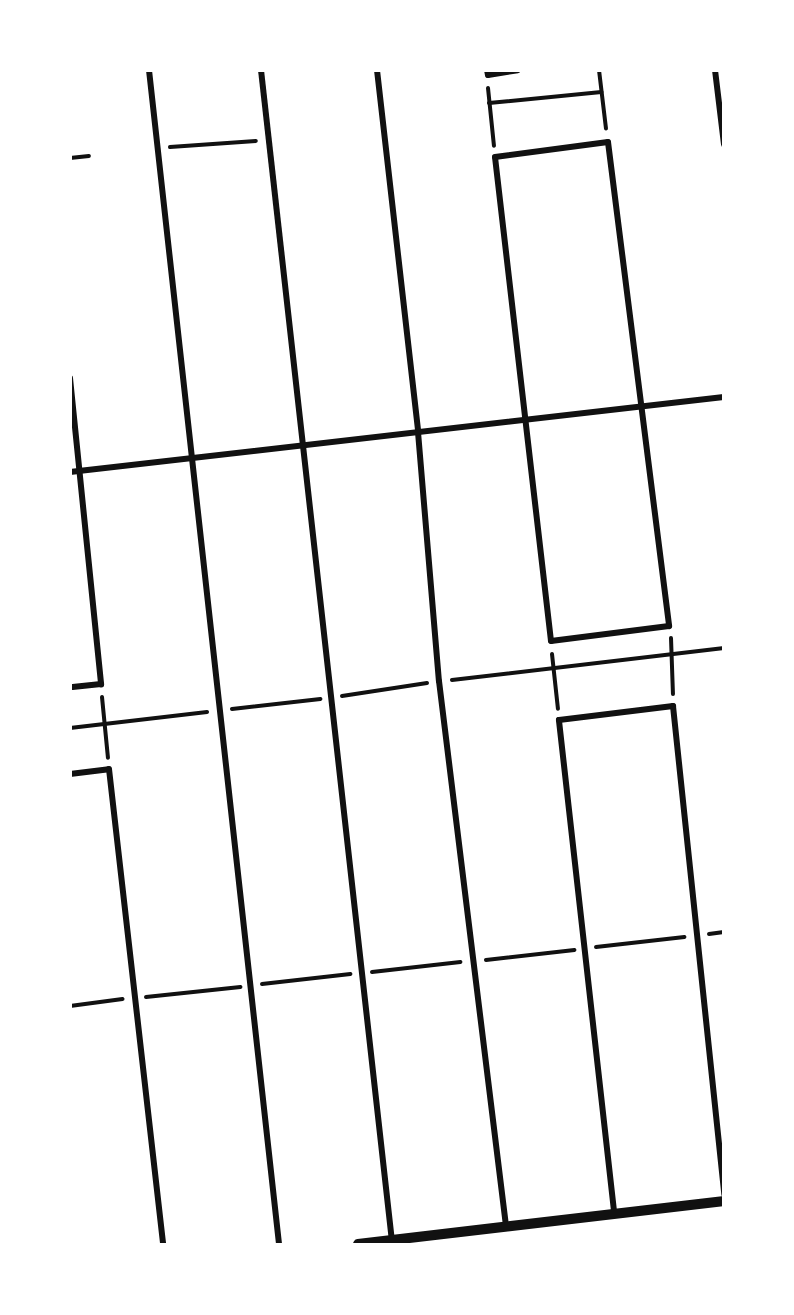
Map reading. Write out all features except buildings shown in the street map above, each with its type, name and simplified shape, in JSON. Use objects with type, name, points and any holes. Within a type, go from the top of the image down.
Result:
[{"type":"street","points":[[149,70],[191,457],[253,985],[279,1245]]},
{"type":"street","points":[[261,70],[303,445],[328,698],[365,973],[392,1241]]},
{"type":"street","points":[[377,70],[418,432],[439,681],[470,961],[506,1226]]},
{"type":"street","points":[[488,73],[518,70]]},
{"type":"street","points":[[716,70],[723,144]]},
{"type":"street","points":[[608,142],[644,407],[669,626],[551,641],[495,157],[608,142]]},
{"type":"street","points":[[70,378],[101,684],[70,687]]},
{"type":"street","points":[[70,472],[723,397]]},
{"type":"street","points":[[614,1211],[559,720],[673,706],[699,935],[723,1194]]},
{"type":"street","points":[[70,774],[109,769],[163,1245]]},
{"type":"street","points":[[358,1245],[416,1241],[614,1211],[723,1200]]},
{"type":"path","points":[[599,70],[608,142]]},
{"type":"path","points":[[488,73],[495,157]]},
{"type":"path","points":[[489,103],[601,92]]},
{"type":"path","points":[[158,148],[270,140]]},
{"type":"path","points":[[70,158],[88,156]]},
{"type":"path","points":[[669,626],[673,654],[673,706]]},
{"type":"path","points":[[551,641],[559,720]]},
{"type":"path","points":[[70,728],[723,648]]},
{"type":"path","points":[[101,684],[109,769]]},
{"type":"path","points":[[70,1006],[723,932]]}]
